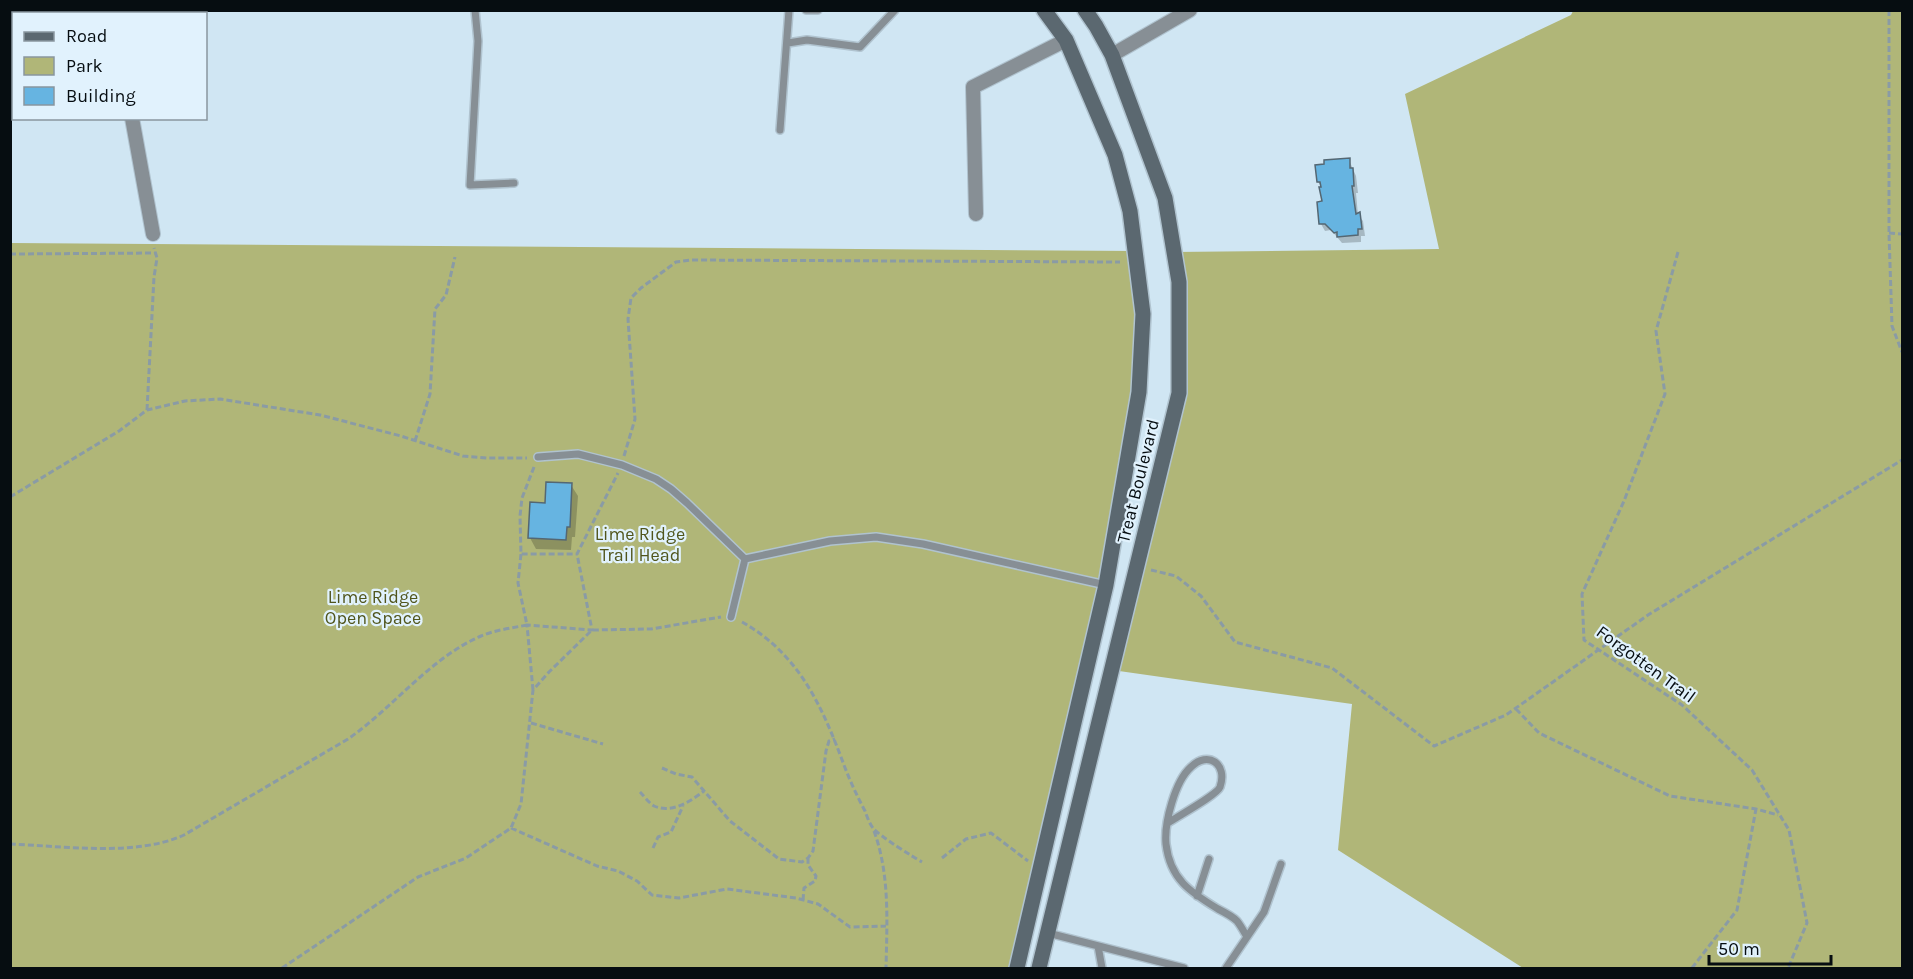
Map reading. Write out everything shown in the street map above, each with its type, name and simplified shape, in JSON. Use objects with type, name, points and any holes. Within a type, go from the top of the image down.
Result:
[{"type":"main road","name":"Treat Boulevard","points":[[1017,969],[1106,585],[1139,392],[1143,314],[1130,211],[1115,155],[1063,36],[1044,10]]},
{"type":"main road","points":[[1054,10],[1063,36]]},
{"type":"main road","name":"Treat Boulevard","points":[[1040,969],[1179,393],[1179,282],[1165,198],[1112,56],[1085,10]]},
{"type":"street","points":[[1112,56],[1190,10]]},
{"type":"street","points":[[976,214],[973,87],[1063,36]]},
{"type":"street","points":[[132,120],[153,234]]},
{"type":"lane","points":[[475,10],[478,41],[470,185],[514,183]]},
{"type":"lane","points":[[780,130],[789,10]]},
{"type":"lane","points":[[806,10],[818,10]]},
{"type":"lane","points":[[788,43],[807,40],[860,47],[895,10]]},
{"type":"lane","points":[[538,457],[578,454],[622,465],[656,480],[671,489],[746,559]]},
{"type":"lane","points":[[746,559],[830,541],[876,537],[923,544],[1106,585]]},
{"type":"lane","points":[[731,617],[746,559]]},
{"type":"lane","points":[[1168,823],[1218,791],[1223,773],[1220,765],[1204,760],[1192,765],[1181,778],[1168,823],[1166,843],[1171,865],[1179,880],[1197,896],[1236,920],[1247,937]]},
{"type":"lane","points":[[1197,896],[1209,859]]},
{"type":"lane","points":[[1226,969],[1264,912],[1281,864]]},
{"type":"lane","points":[[1048,933],[1184,969]]},
{"type":"lane","points":[[1098,946],[1102,969]]},
{"type":"path","points":[[1889,10],[1889,232],[1892,326],[1902,352]]},
{"type":"path","points":[[1889,232],[1902,234]]},
{"type":"path","points":[[147,410],[157,258],[153,234]]},
{"type":"path","name":"Forgotten Trail","points":[[1678,252],[1656,331],[1665,394],[1624,501],[1582,594],[1584,640],[1682,705],[1752,770],[1780,815],[1789,830],[1807,923],[1788,969]]},
{"type":"path","points":[[10,254],[156,253]]},
{"type":"path","points":[[416,441],[430,394],[435,309],[446,295],[455,257]]},
{"type":"path","points":[[592,630],[577,554],[622,465],[634,419],[628,319],[631,298],[676,262],[692,260],[1137,262]]},
{"type":"path","points":[[10,497],[118,431],[147,410],[185,401],[220,399],[320,415],[463,456],[538,457],[522,498],[520,516],[521,554],[518,583],[527,625],[533,690],[521,804],[511,828],[466,858],[418,877],[282,969]]},
{"type":"path","points":[[1137,567],[1176,576],[1201,596],[1236,642],[1332,668],[1434,746],[1506,716],[1648,615],[1902,460]]},
{"type":"path","points":[[521,554],[577,554]]},
{"type":"path","points":[[10,844],[135,848],[170,842],[184,836],[348,739],[438,664],[465,644],[484,635],[527,625],[592,630],[645,629],[731,617],[759,632],[794,665],[809,686],[835,740],[850,782],[882,852],[885,883],[886,969]]},
{"type":"path","points":[[533,690],[592,630]]},
{"type":"path","points":[[1516,709],[1539,733],[1670,796],[1756,809],[1780,815]]},
{"type":"path","points":[[531,723],[603,744]]},
{"type":"path","points":[[662,768],[692,777],[730,821],[779,859],[802,862],[813,851],[826,751],[829,741],[835,740]]},
{"type":"path","points":[[640,792],[653,805],[668,808],[684,805],[704,791]]},
{"type":"path","points":[[653,848],[658,837],[671,832],[684,805]]},
{"type":"path","points":[[1692,969],[1737,910],[1756,809]]},
{"type":"path","points":[[511,828],[597,866],[618,871],[637,881],[652,895],[679,898],[727,889],[818,904],[850,927],[886,926]]},
{"type":"path","points":[[873,829],[922,862]]},
{"type":"path","points":[[942,858],[966,839],[991,833],[1029,862]]},
{"type":"path","points":[[803,900],[804,888],[815,881],[816,876],[808,865],[808,858]]},
{"type":"green space","points":[[1573,11],[1902,11],[1902,968],[1523,968],[1338,850],[1352,704],[1112,670],[1179,393],[1174,252],[1439,249],[1405,94],[1571,15]]},
{"type":"green space","name":"Lime Ridge Open Space","points":[[11,243],[1135,251],[1143,314],[1106,585],[1017,968],[11,968]]},
{"type":"building","points":[[1350,158],[1350,168],[1353,168],[1354,186],[1352,186],[1356,214],[1360,212],[1362,229],[1358,229],[1358,235],[1337,237],[1337,232],[1334,233],[1325,224],[1319,224],[1317,202],[1322,201],[1315,165],[1324,164],[1324,160]]},
{"type":"building","points":[[546,482],[572,483],[570,527],[567,527],[566,540],[528,538],[530,502],[545,503]]},
{"type":"park label","name":"Lime Ridge Trail Head","points":[[640,544]]}]
